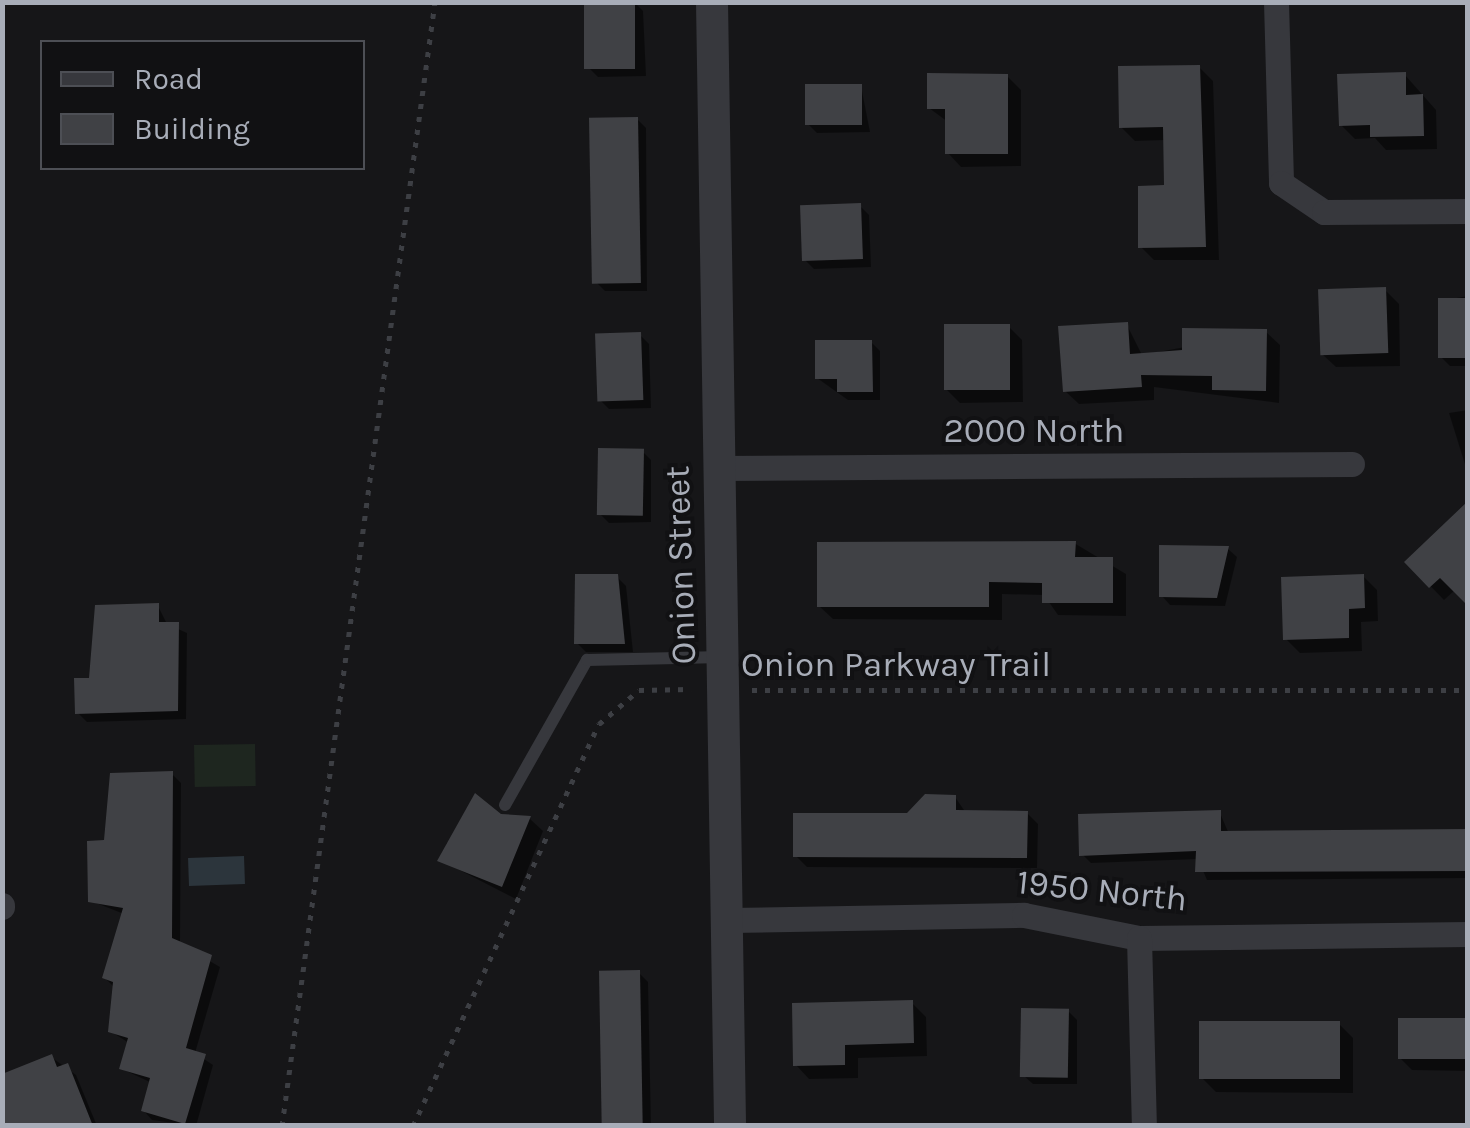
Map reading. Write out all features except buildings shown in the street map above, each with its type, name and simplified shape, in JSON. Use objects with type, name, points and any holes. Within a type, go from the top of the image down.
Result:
[{"type":"street","name":"Onion Street","points":[[712,2],[730,1126]]},
{"type":"street","points":[[1276,2],[1281,184],[1302,203],[1324,212],[1468,211]]},
{"type":"street","name":"2000 North","points":[[717,468],[1352,464]]},
{"type":"street","name":"1950 North","points":[[728,920],[1024,915],[1139,938],[1468,934]]},
{"type":"street","points":[[1139,938],[1144,1126]]},
{"type":"lane","points":[[504,805],[587,660],[724,673]]},
{"type":"path","points":[[282,1126],[436,2]]},
{"type":"path","name":"Onion Parkway Trail","points":[[413,1126],[599,724],[639,690],[724,673],[1468,690]]},
{"type":"shaded area","points":[[255,744],[256,786],[195,787],[194,745]]},
{"type":"shaded area","points":[[244,856],[245,884],[189,886],[188,858]]}]
